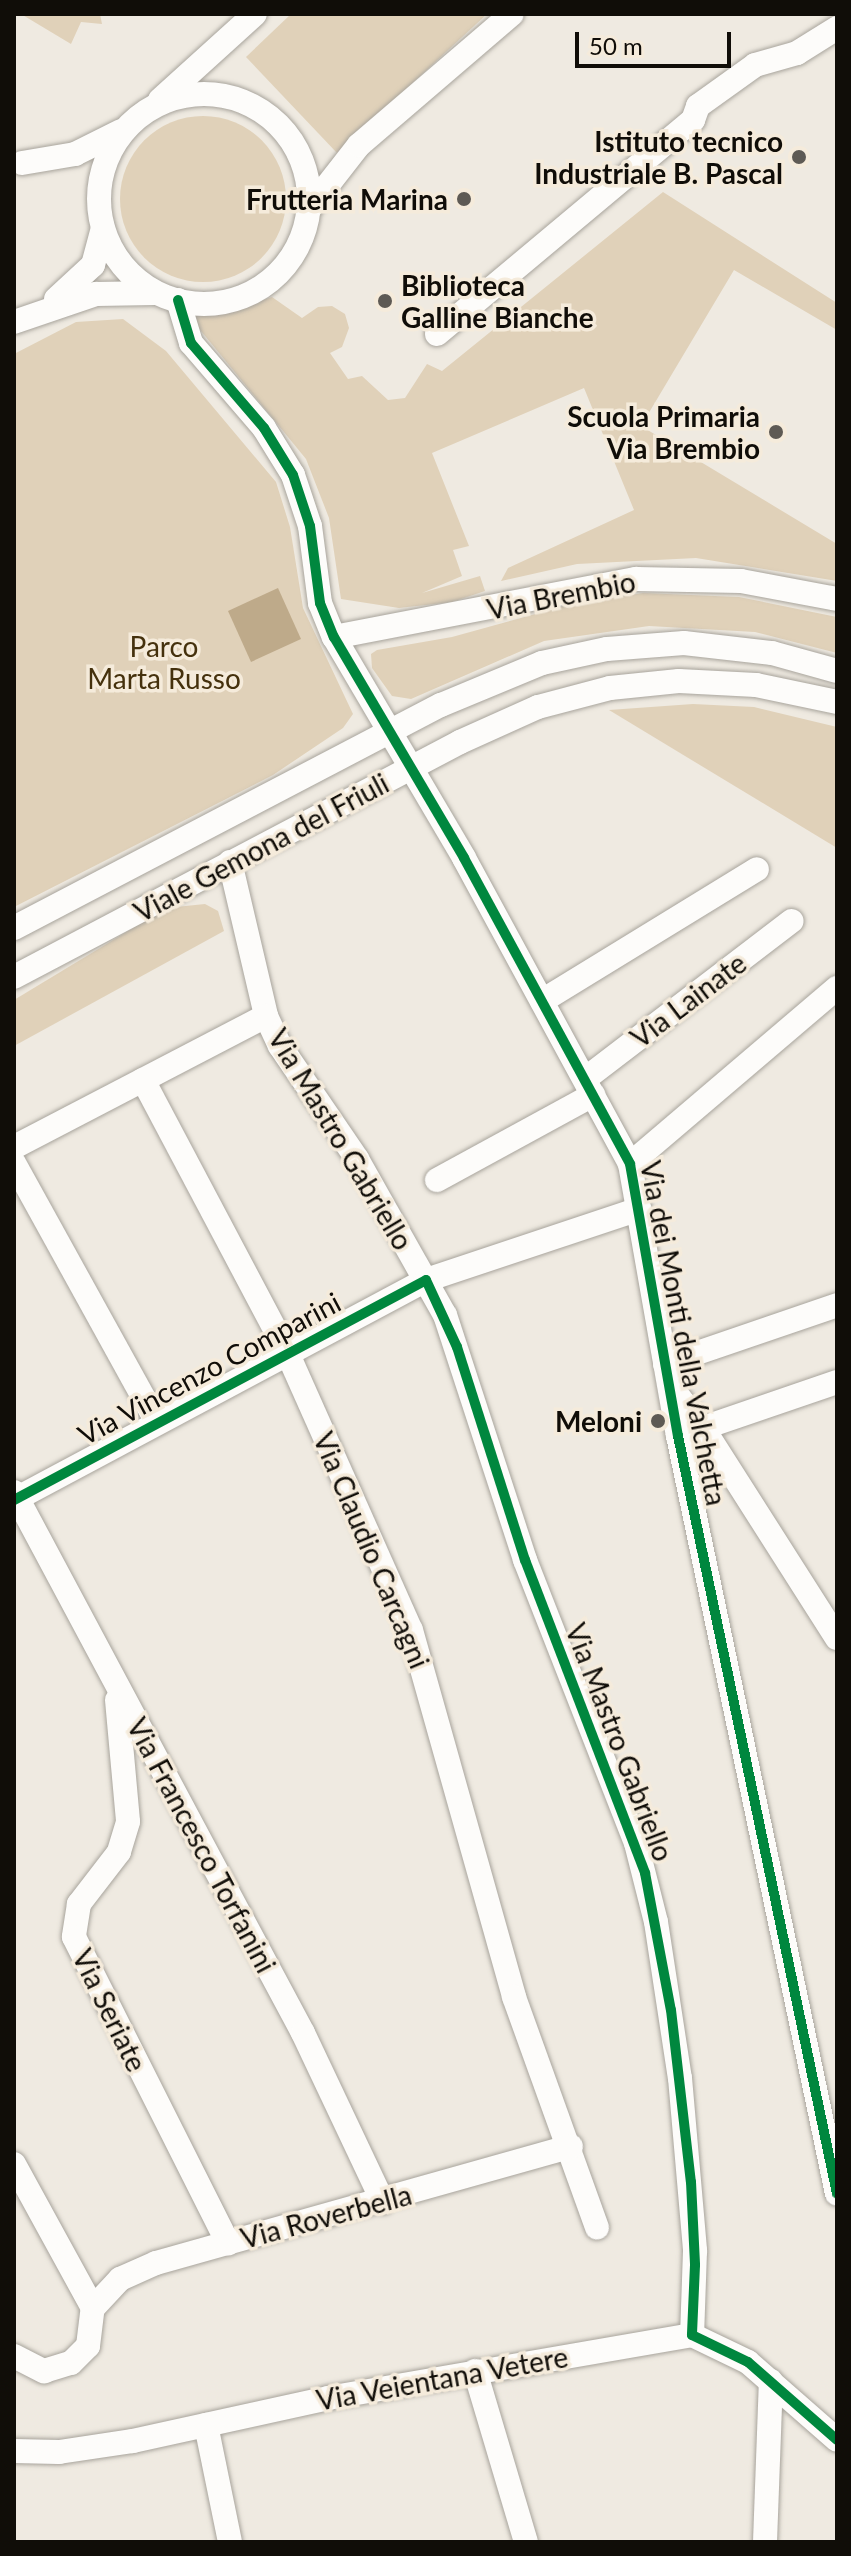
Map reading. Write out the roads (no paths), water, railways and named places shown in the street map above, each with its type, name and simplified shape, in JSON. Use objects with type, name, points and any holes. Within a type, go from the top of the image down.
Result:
[{"type":"street","points":[[18,163],[85,150],[130,125],[255,14]]},
{"type":"street","points":[[309,209],[359,145],[512,14]]},
{"type":"street","points":[[437,334],[693,120],[698,106],[755,65],[797,53],[837,28]]},
{"type":"street","points":[[22,319],[96,294],[167,296],[222,302],[260,289],[294,256],[309,209],[308,181],[296,147],[256,108],[206,94],[152,107]]},
{"type":"street","points":[[130,125],[108,154],[98,192],[103,228],[121,266],[167,296]]},
{"type":"street","points":[[18,163],[78,170],[98,192]]},
{"type":"street","points":[[22,319],[87,274],[103,228]]},
{"type":"street","name":"Via dei Monti della Valchetta","points":[[167,296],[191,343],[264,428],[293,475],[310,526],[320,603],[334,637],[542,1001],[630,1164],[678,1436],[837,2194]]},
{"type":"street","name":"Via Brembio","points":[[334,637],[636,579],[741,581],[837,599]]},
{"type":"street","name":"Viale Gemona del Friuli","points":[[14,928],[390,733],[514,673],[607,649],[705,644],[772,653],[837,671]]},
{"type":"street","name":"Viale Gemona del Friuli","points":[[14,977],[411,768],[522,714],[624,686],[729,682],[837,702]]},
{"type":"street","name":"Via Mastro Gabriello","points":[[230,862],[266,1016],[290,1066],[357,1159],[426,1280],[454,1337],[525,1560],[645,1873],[671,2010],[689,2167],[695,2265],[692,2335]]},
{"type":"street","points":[[542,1001],[757,869]]},
{"type":"street","points":[[88,890],[107,928]]},
{"type":"street","points":[[36,916],[57,954]]},
{"type":"street","name":"Via Lainate","points":[[437,1180],[589,1087],[792,921]]},
{"type":"street","points":[[630,1164],[837,988]]},
{"type":"street","points":[[14,1147],[266,1016]]},
{"type":"street","name":"Via Claudio Carcagni","points":[[143,1080],[287,1352],[411,1630],[514,1997],[571,2146],[597,2227]]},
{"type":"street","points":[[14,1163],[157,1422]]},
{"type":"street","name":"Via Vincenzo Comparini","points":[[15,1496],[426,1280],[639,1209]]},
{"type":"street","points":[[837,1305],[668,1375],[837,1638]]},
{"type":"street","points":[[678,1436],[837,1382]]},
{"type":"street","name":"Via Francesco Torfanini","points":[[15,1496],[303,2033],[383,2202]]},
{"type":"street","name":"Via Seriate","points":[[114,1678],[128,1822],[119,1852],[79,1904],[74,1937],[228,2243]]},
{"type":"street","name":"Via Roverbella","points":[[93,2308],[120,2279],[137,2270],[571,2146]]},
{"type":"street","points":[[14,2164],[93,2308],[88,2346],[71,2363],[44,2371],[14,2356]]},
{"type":"street","points":[[692,2335],[738,2354],[837,2440]]},
{"type":"street","name":"Via Veientana Vetere","points":[[14,2451],[75,2450],[475,2371],[692,2335]]},
{"type":"street","points":[[475,2371],[526,2542]]},
{"type":"street","points":[[765,2542],[771,2381]]},
{"type":"street","points":[[206,2425],[230,2542]]},
{"type":"place","name":"Istituto tecnico Industriale B. Pascal","points":[[799,157]]},
{"type":"place","name":"Frutteria Marina","points":[[464,199]]},
{"type":"place","name":"Biblioteca Galline Bianche","points":[[385,301]]},
{"type":"place","name":"Scuola Primaria Via Brembio","points":[[776,432]]},
{"type":"place","name":"Meloni","points":[[658,1421]]},
{"type":"park label","name":"Parco Marta Russo","points":[[164,662]]}]
